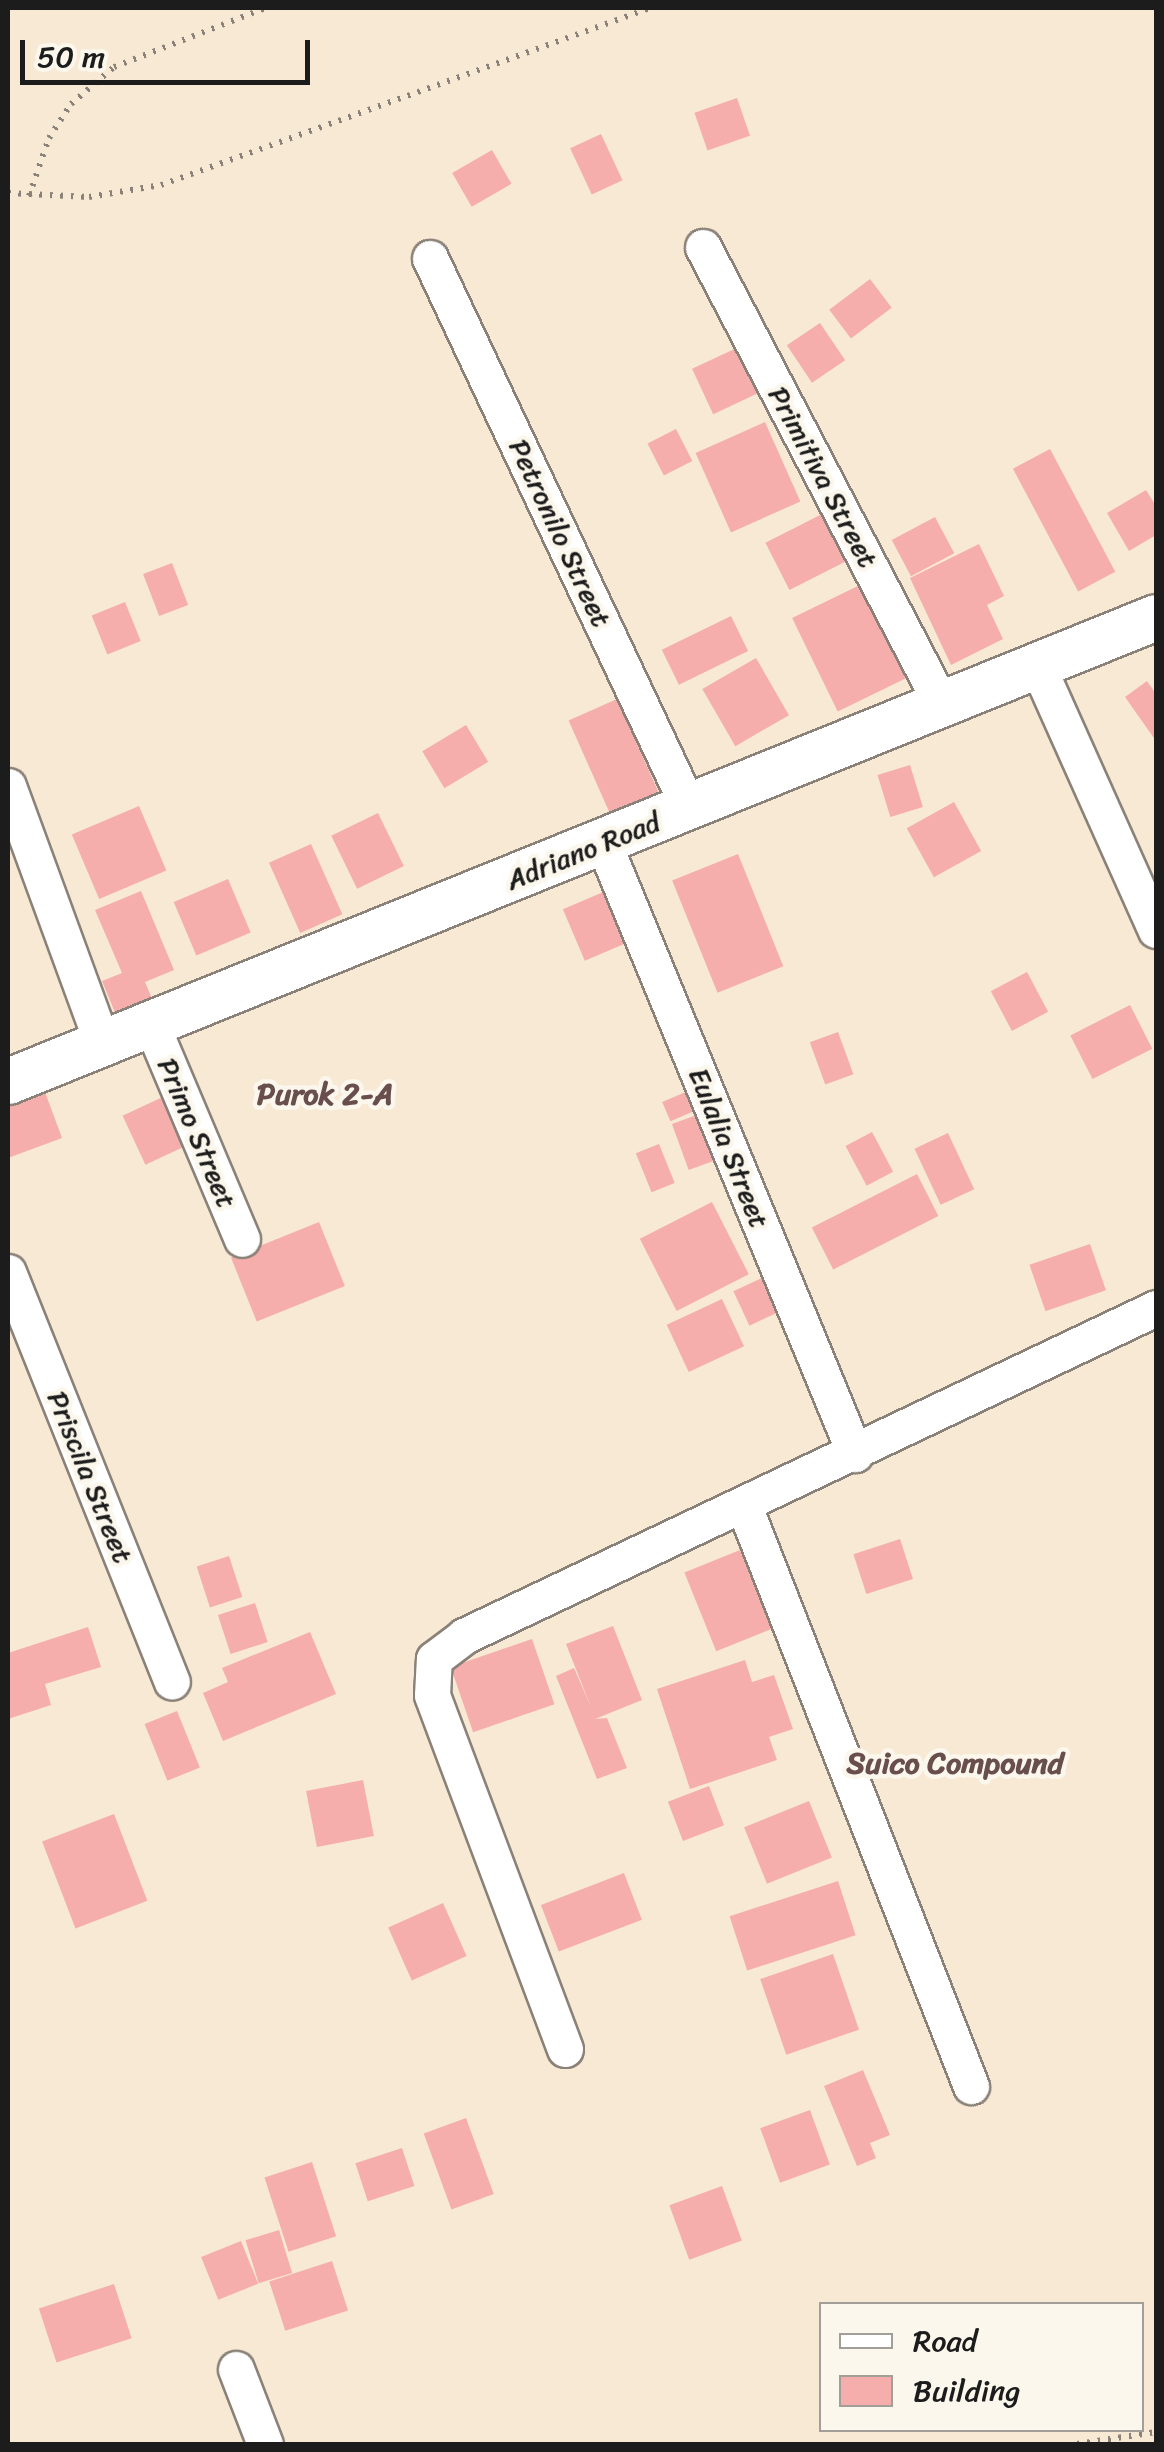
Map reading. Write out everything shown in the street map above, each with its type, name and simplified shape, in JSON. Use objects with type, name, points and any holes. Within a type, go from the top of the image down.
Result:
[{"type":"street","name":"Primitiva Street","points":[[703,247],[943,707]]},
{"type":"street","name":"Petronilo Street","points":[[430,258],[689,808]]},
{"type":"street","name":"Adriano Road","points":[[8,1081],[943,707],[1156,616]]},
{"type":"street","points":[[1039,668],[1156,930]]},
{"type":"street","points":[[8,786],[103,1046]]},
{"type":"street","name":"Eulalia Street","points":[[602,842],[855,1454]]},
{"type":"street","name":"Primo Street","points":[[152,1026],[242,1240]]},
{"type":"street","name":"Priscila Street","points":[[8,1272],[172,1681]]},
{"type":"street","points":[[565,2049],[432,1694],[434,1659],[464,1636],[855,1454],[1156,1308]]},
{"type":"street","points":[[744,1506],[971,2086]]},
{"type":"street","points":[[236,2369],[265,2444]]},
{"type":"path","points":[[29,196],[64,116],[114,67],[265,8]]},
{"type":"path","points":[[8,193],[90,197],[161,185],[650,8]]},
{"type":"path","points":[[1077,2444],[1156,2432]]},
{"type":"building","points":[[737,98],[750,136],[707,150],[694,113]]},
{"type":"building","points":[[601,134],[623,180],[592,195],[570,148]]},
{"type":"building","points":[[492,150],[512,184],[472,207],[452,173]]},
{"type":"building","points":[[870,279],[892,308],[851,338],[829,310]]},
{"type":"building","points":[[820,323],[845,360],[812,383],[787,345]]},
{"type":"building","points":[[741,346],[762,391],[713,414],[692,369]]},
{"type":"building","points":[[765,422],[800,501],[731,532],[696,453]]},
{"type":"building","points":[[676,429],[692,461],[664,476],[647,444]]},
{"type":"building","points":[[1050,449],[1115,572],[1078,591],[1013,469]]},
{"type":"building","points":[[1146,490],[1156,506],[1156,535],[1129,551],[1107,513]]},
{"type":"building","points":[[826,512],[850,559],[789,590],[765,543]]},
{"type":"building","points":[[935,517],[954,553],[911,576],[892,540]]},
{"type":"building","points":[[979,544],[1004,596],[987,605],[1003,639],[951,665],[910,578]]},
{"type":"building","points":[[172,563],[188,605],[159,616],[143,574]]},
{"type":"building","points":[[864,583],[910,676],[838,712],[792,618]]},
{"type":"building","points":[[125,602],[141,641],[107,654],[92,615]]},
{"type":"building","points":[[731,616],[748,651],[679,685],[662,650]]},
{"type":"building","points":[[756,658],[789,715],[735,746],[702,689]]},
{"type":"building","points":[[1147,681],[1156,694],[1156,741],[1125,697]]},
{"type":"building","points":[[617,699],[659,793],[610,815],[569,721]]},
{"type":"building","points":[[466,725],[488,762],[444,788],[422,751]]},
{"type":"building","points":[[910,765],[923,807],[890,817],[877,775]]},
{"type":"building","points":[[954,802],[981,851],[934,877],[907,828]]},
{"type":"building","points":[[139,806],[166,870],[99,899],[72,835]]},
{"type":"building","points":[[378,813],[404,866],[357,889],[331,836]]},
{"type":"building","points":[[311,844],[342,914],[300,933],[269,863]]},
{"type":"building","points":[[738,854],[783,966],[717,993],[672,881]]},
{"type":"building","points":[[228,879],[251,932],[196,955],[174,902]]},
{"type":"building","points":[[608,890],[630,942],[585,961],[563,909]]},
{"type":"building","points":[[141,891],[174,970],[145,982],[153,1001],[116,1015],[102,981],[122,973],[95,910]]},
{"type":"building","points":[[1027,972],[1048,1012],[1012,1031],[991,991]]},
{"type":"building","points":[[1130,1005],[1152,1049],[1093,1079],[1070,1035]]},
{"type":"building","points":[[838,1032],[853,1074],[825,1085],[810,1042]]},
{"type":"building","points":[[688,1091],[696,1110],[670,1121],[662,1102]]},
{"type":"building","points":[[45,1092],[62,1138],[8,1158],[8,1106]]},
{"type":"building","points":[[167,1095],[190,1144],[145,1165],[123,1116]]},
{"type":"building","points":[[702,1113],[719,1159],[689,1170],[672,1124]]},
{"type":"building","points":[[872,1132],[893,1172],[867,1186],[846,1146]]},
{"type":"building","points":[[948,1133],[974,1189],[941,1205],[914,1149]]},
{"type":"building","points":[[659,1144],[675,1183],[652,1192],[636,1153]]},
{"type":"building","points":[[917,1174],[938,1216],[833,1269],[812,1228]]},
{"type":"building","points":[[712,1202],[749,1274],[677,1311],[640,1239]]},
{"type":"building","points":[[319,1222],[345,1286],[257,1322],[231,1258]]},
{"type":"building","points":[[1090,1244],[1106,1290],[1045,1311],[1029,1265]]},
{"type":"building","points":[[766,1276],[782,1310],[749,1326],[733,1291]]},
{"type":"building","points":[[722,1299],[744,1346],[689,1372],[667,1325]]},
{"type":"building","points":[[900,1539],[913,1579],[866,1594],[853,1554]]},
{"type":"building","points":[[740,1550],[772,1629],[716,1651],[684,1572]]},
{"type":"building","points":[[229,1556],[242,1597],[210,1607],[197,1567]]},
{"type":"building","points":[[255,1603],[268,1642],[231,1654],[218,1615]]},
{"type":"building","points":[[613,1626],[642,1700],[595,1719],[607,1718],[627,1768],[597,1779],[556,1676],[574,1668],[591,1707],[566,1644]]},
{"type":"building","points":[[88,1627],[101,1667],[45,1684],[51,1705],[8,1719],[8,1653]]},
{"type":"building","points":[[310,1632],[336,1694],[223,1741],[203,1693],[228,1682],[222,1668]]},
{"type":"building","points":[[532,1639],[554,1704],[473,1732],[451,1667]]},
{"type":"building","points":[[745,1660],[752,1682],[774,1675],[793,1729],[769,1737],[777,1760],[690,1789],[657,1689]]},
{"type":"building","points":[[177,1711],[200,1768],[167,1781],[145,1724]]},
{"type":"building","points":[[363,1780],[374,1836],[317,1847],[306,1791]]},
{"type":"building","points":[[709,1786],[724,1825],[683,1841],[668,1802]]},
{"type":"building","points":[[809,1801],[832,1858],[767,1884],[744,1827]]},
{"type":"building","points":[[114,1814],[147,1901],[75,1928],[42,1842]]},
{"type":"building","points":[[624,1873],[642,1920],[559,1952],[541,1905]]},
{"type":"building","points":[[838,1881],[856,1935],[747,1970],[730,1916]]},
{"type":"building","points":[[443,1903],[467,1956],[412,1980],[388,1927]]},
{"type":"building","points":[[833,1954],[859,2030],[786,2055],[760,1979]]},
{"type":"building","points":[[863,2070],[890,2135],[870,2143],[876,2158],[857,2166],[824,2086]]},
{"type":"building","points":[[810,2110],[830,2165],[780,2183],[760,2128]]},
{"type":"building","points":[[466,2118],[494,2194],[451,2210],[424,2133]]},
{"type":"building","points":[[402,2148],[414,2186],[368,2201],[355,2163]]},
{"type":"building","points":[[312,2162],[336,2236],[289,2252],[264,2177]]},
{"type":"building","points":[[722,2186],[742,2241],[689,2260],[669,2205]]},
{"type":"building","points":[[279,2230],[292,2273],[259,2283],[246,2240]]},
{"type":"building","points":[[241,2241],[258,2284],[218,2300],[201,2257]]},
{"type":"building","points":[[332,2261],[348,2310],[285,2331],[269,2281]]},
{"type":"building","points":[[114,2284],[132,2338],[56,2363],[39,2308]]},
{"type":"district","name":"Purok 2-A","points":[[325,1094]]},
{"type":"district","name":"Suico Compound","points":[[955,1763]]}]
